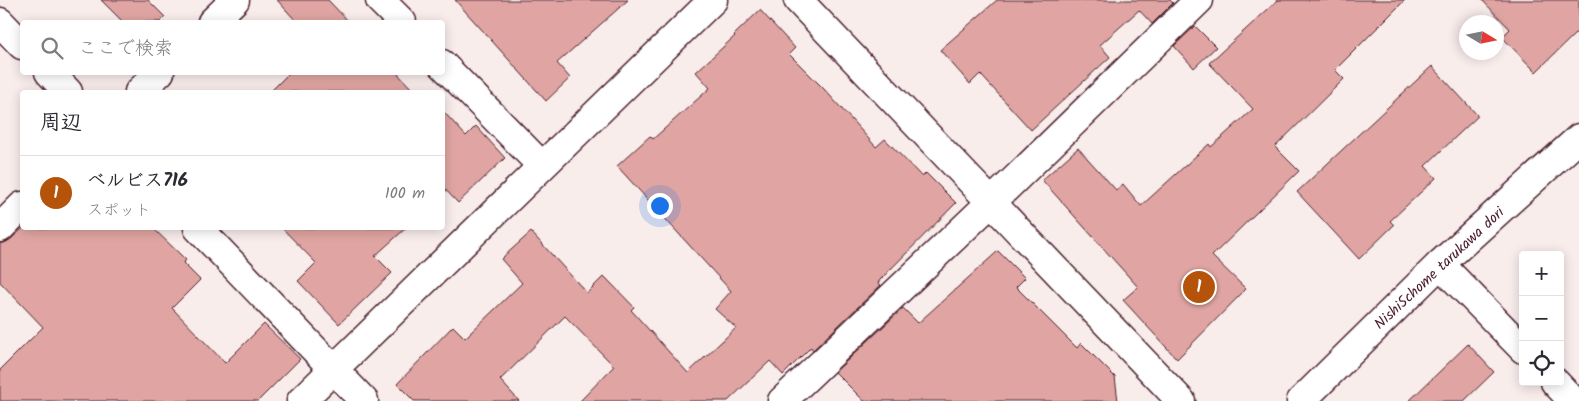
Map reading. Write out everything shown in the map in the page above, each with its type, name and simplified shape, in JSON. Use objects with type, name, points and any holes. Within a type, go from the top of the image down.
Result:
[{"type":"street","points":[[214,20],[235,0]]},
{"type":"street","points":[[380,0],[400,20]]},
{"type":"street","points":[[301,401],[713,0]]},
{"type":"street","points":[[798,0],[1181,401]]},
{"type":"street","points":[[782,401],[1199,0]]},
{"type":"street","points":[[0,22],[20,43]]},
{"type":"street","points":[[445,67],[542,166]]},
{"type":"street","points":[[52,75],[66,90]]},
{"type":"street","points":[[141,90],[157,75]]},
{"type":"street","name":"Nishi5chome tarukawa dori","points":[[1301,401],[1440,264],[1579,138]]},
{"type":"street","points":[[0,228],[20,208]]},
{"type":"street","points":[[200,230],[364,401]]},
{"type":"street","points":[[1440,264],[1519,345]]},
{"type":"street","points":[[1559,386],[1573,401]]},
{"type":"building","points":[[101,0],[148,0],[165,17],[162,20],[121,20]]},
{"type":"building","points":[[277,0],[328,0],[347,20],[295,20]]},
{"type":"building","points":[[455,0],[628,0],[557,63],[570,78],[546,101]]},
{"type":"building","points":[[997,0],[1170,0],[1173,3],[1152,24],[1139,10],[1100,45],[1110,57],[1031,130],[980,74],[970,84],[940,50]]},
{"type":"building","points":[[1278,0],[1405,0],[1335,70],[1344,79],[1275,147],[1299,171],[1212,256],[1246,289],[1177,359],[1123,300],[1138,287],[1042,180],[1078,148],[1116,190],[1123,184],[1141,206],[1209,144],[1211,147],[1253,109],[1209,63]]},
{"type":"building","points":[[1482,0],[1579,0],[1579,30],[1536,72],[1504,39],[1504,35],[1510,29],[1504,23],[1504,15],[1496,15]]},
{"type":"building","points":[[760,10],[795,48],[789,54],[824,89],[876,147],[885,139],[922,177],[926,173],[956,203],[880,280],[878,283],[881,285],[813,350],[811,347],[783,375],[770,361],[728,401],[580,401],[614,366],[565,316],[500,380],[519,401],[414,401],[397,384],[453,326],[465,338],[522,283],[501,259],[531,232],[587,293],[604,276],[634,307],[631,310],[688,373],[736,328],[715,309],[731,291],[617,166],[650,136],[653,139],[710,88],[696,72]]},
{"type":"building","points":[[1195,26],[1216,47],[1194,68],[1174,46]]},
{"type":"building","points":[[1432,66],[1478,116],[1425,166],[1436,178],[1390,221],[1394,225],[1359,259],[1297,192]]},
{"type":"building","points":[[287,75],[399,75],[413,90],[272,90]]},
{"type":"building","points":[[445,113],[466,136],[476,126],[505,158],[458,203],[445,189]]},
{"type":"building","points":[[21,230],[155,230],[186,260],[183,263],[200,280],[172,308],[225,363],[264,324],[300,359],[258,401],[0,401],[0,370],[43,327],[0,282],[0,243],[11,239]]},
{"type":"building","points":[[284,230],[404,230],[375,256],[392,273],[339,324],[298,281],[316,263]]},
{"type":"building","points":[[998,251],[1025,278],[1016,287],[1077,348],[1081,343],[1115,377],[1118,401],[864,401],[835,372],[903,308],[918,323]]},
{"type":"building","points":[[1468,344],[1494,372],[1464,401],[1409,401]]},
{"type":"place","name":"ベルビス716","points":[[1199,287]]}]
